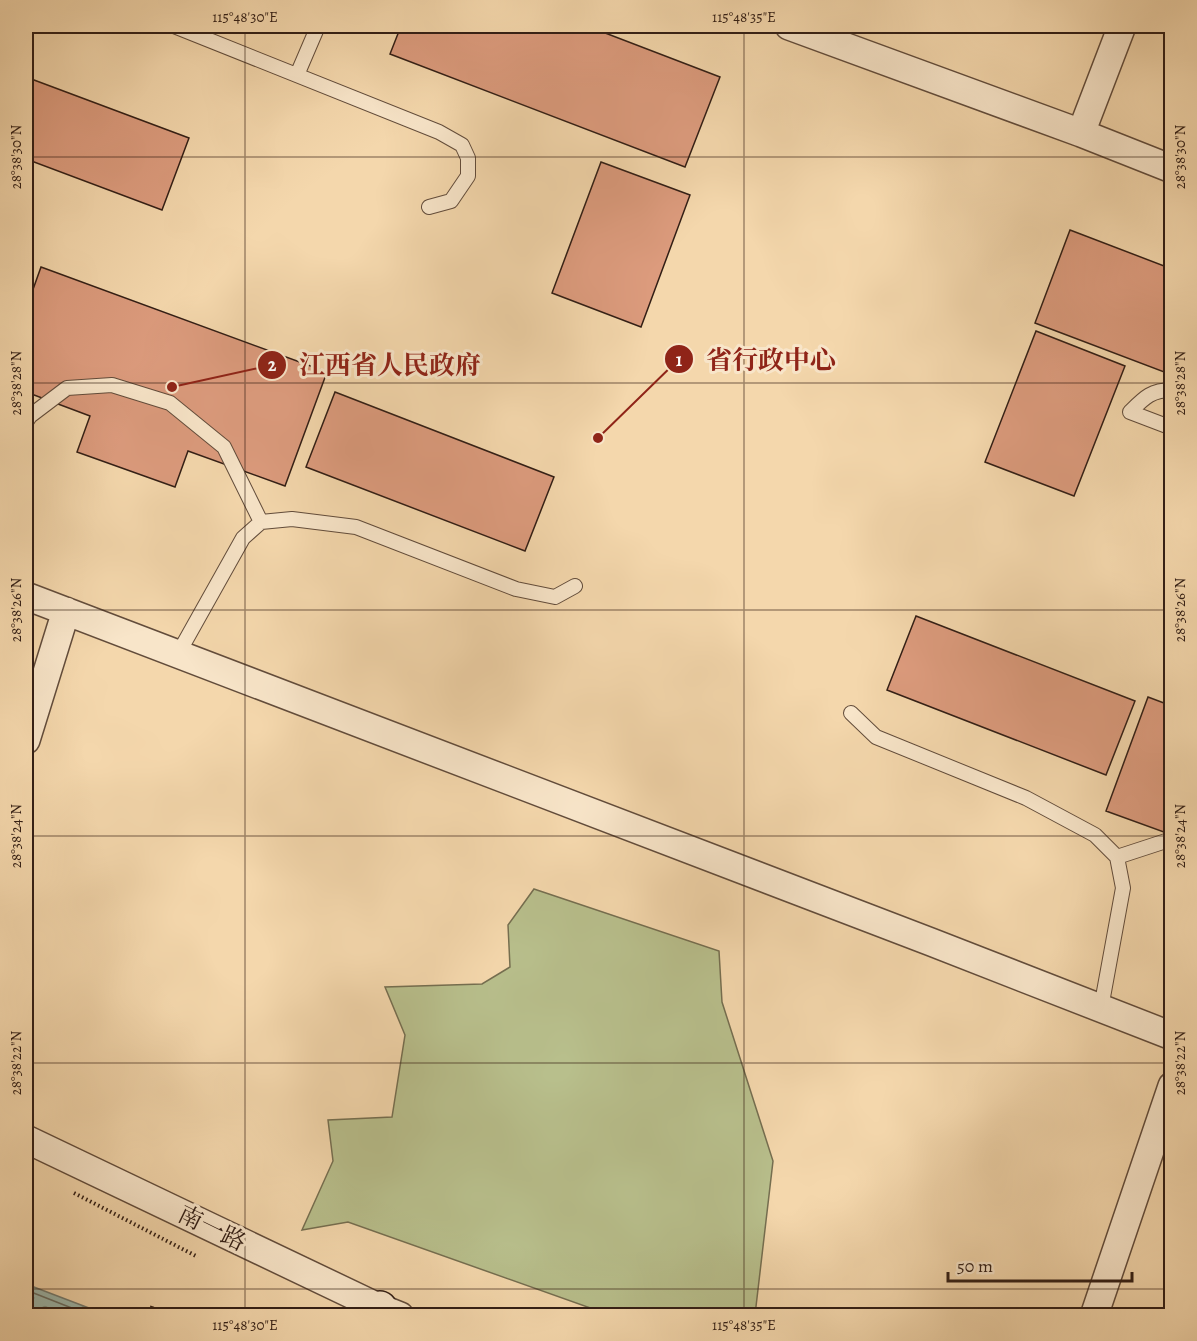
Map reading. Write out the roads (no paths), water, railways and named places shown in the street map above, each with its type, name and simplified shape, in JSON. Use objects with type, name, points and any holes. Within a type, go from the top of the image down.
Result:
[{"type":"street","points":[[1081,133],[1122,26]]},
{"type":"street","points":[[799,27],[1172,169]]},
{"type":"street","points":[[26,596],[909,933],[1172,1036]]},
{"type":"street","points":[[26,740],[66,611]]},
{"type":"street","points":[[1094,1316],[1172,1086]]},
{"type":"street","name":"南一路","points":[[26,1139],[386,1313]]},
{"type":"lane","points":[[174,26],[439,132],[462,145],[468,158],[468,176],[450,201],[429,207]]},
{"type":"lane","points":[[297,75],[318,26]]},
{"type":"lane","points":[[26,422],[30,416],[67,388],[112,385],[170,404],[224,447],[261,522]]},
{"type":"lane","points":[[1172,390],[1147,395],[1130,412],[1172,428]]},
{"type":"lane","points":[[177,654],[243,538],[261,522],[292,519],[356,526],[516,589],[555,597],[575,586]]},
{"type":"lane","points":[[851,713],[876,737],[1026,798],[1095,835],[1117,857],[1123,888],[1101,1008]]},
{"type":"lane","points":[[1117,857],[1172,839]]},
{"type":"water","points":[[26,1284],[102,1313],[109,1315],[26,1315]]},
{"type":"place","name":"江西省人民政府","points":[[172,387]]},
{"type":"place","name":"省行政中心","points":[[598,438]]}]
